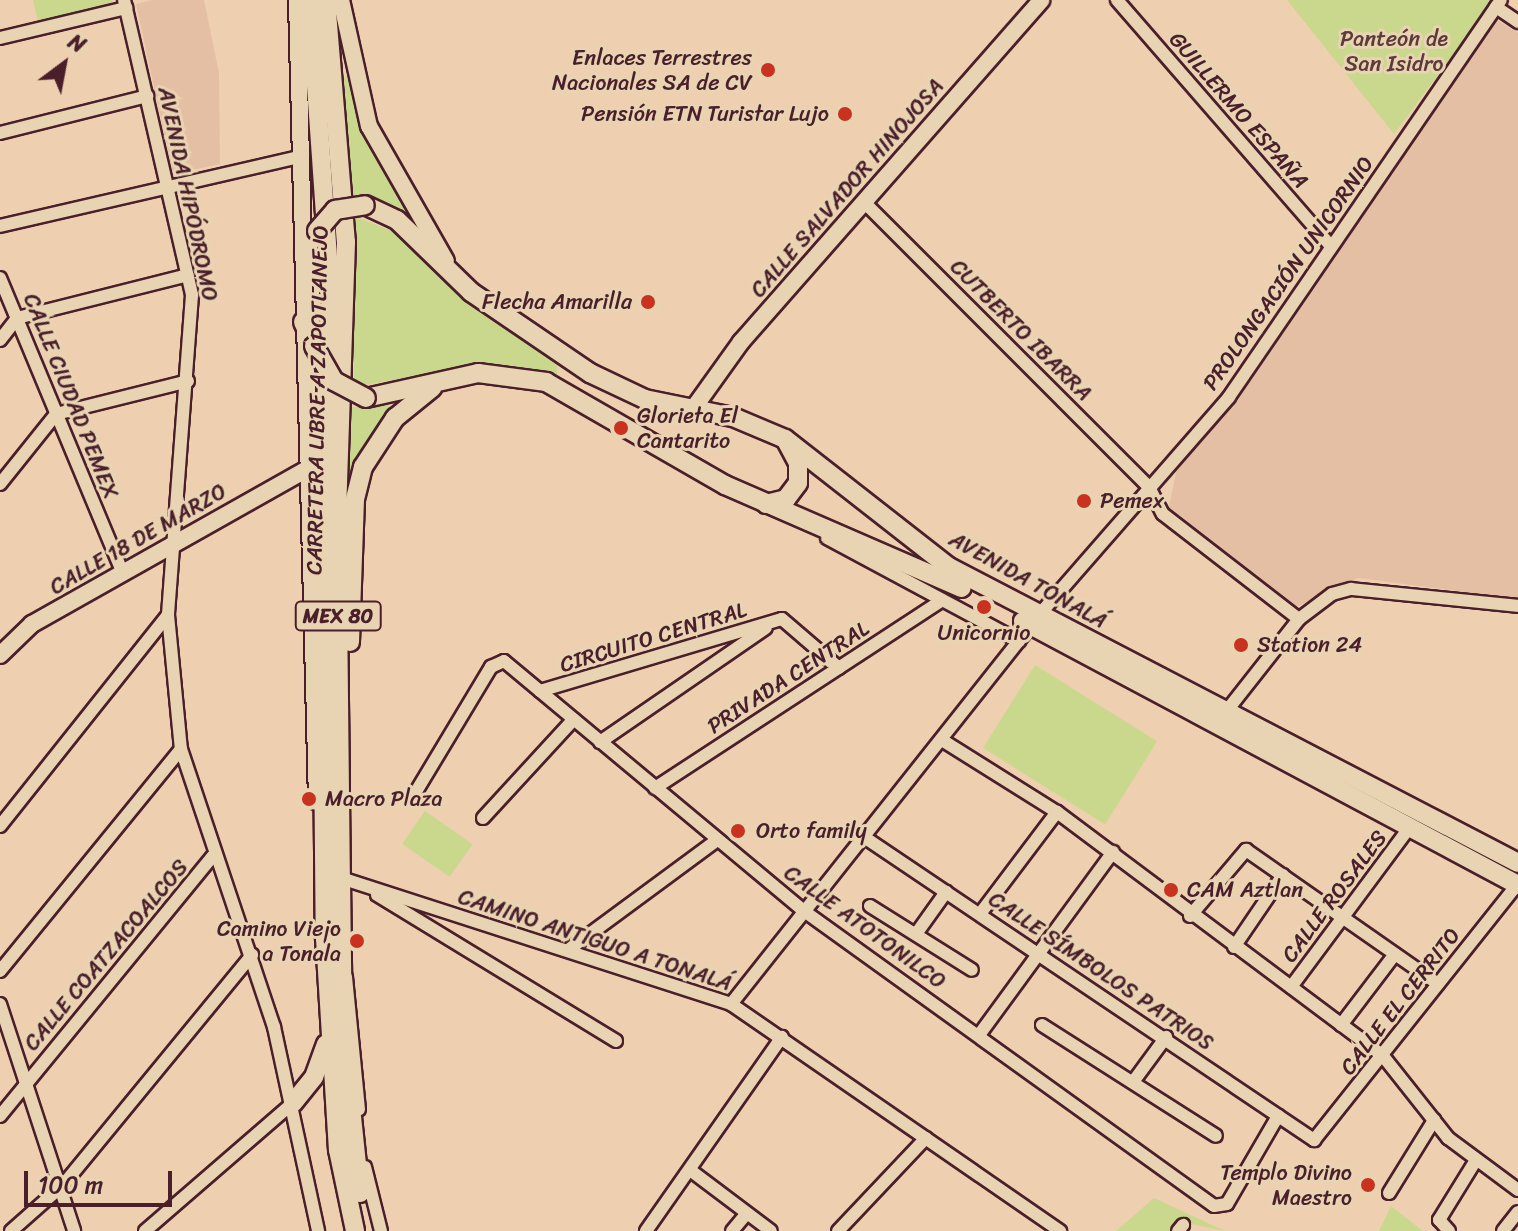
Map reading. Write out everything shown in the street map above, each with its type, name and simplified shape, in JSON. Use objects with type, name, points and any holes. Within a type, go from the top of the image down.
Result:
[{"type":"main road","name":"CARRETERA LIBRE A ZAPOTLANEJO","points":[[297,0],[304,252],[310,745],[322,847]]},
{"type":"main road","name":"CARRETERA LIBRE A ZAPOTLANEJO","points":[[310,0],[331,302],[321,508],[322,847],[338,1150],[355,1231]]},
{"type":"main road","name":"CARRETERA LIBRE A ZAPOTLANEJO","points":[[326,0],[346,242],[337,508],[344,974],[351,1150],[368,1231]]},
{"type":"main road","points":[[341,0],[369,126],[454,272]]},
{"type":"main road","name":"CALLE SALVADOR HINOJOSA","points":[[693,409],[741,342],[1041,0]]},
{"type":"main road","name":"AVENIDA TONALÁ","points":[[304,252],[335,210],[365,205],[397,220],[454,272],[590,373],[645,399],[693,409],[785,439],[942,562],[1035,620],[1517,885]]},
{"type":"main road","name":"AVENIDA TONALÁ","points":[[303,322],[334,381],[366,398],[448,379],[511,373],[568,390],[773,507],[1035,620],[1518,863]]},
{"type":"main road","points":[[341,872],[355,499],[378,439],[413,402],[448,379]]},
{"type":"main road","points":[[773,507],[786,499],[798,483],[798,463],[785,439]]},
{"type":"main road","name":"CALLE 18 DE MARZO","points":[[0,655],[32,624],[305,470]]},
{"type":"main road","points":[[293,1103],[314,1077],[330,1030]]},
{"type":"street","name":"GUILLERMO ESPAÑA","points":[[1117,0],[1331,246]]},
{"type":"street","points":[[0,38],[125,4]]},
{"type":"street","name":"AVENIDA HIPÓDROMO","points":[[125,4],[188,275],[188,381],[177,542],[168,615],[181,749],[213,856],[252,955],[293,1103],[317,1230]]},
{"type":"street","points":[[1498,4],[1518,22]]},
{"type":"street","name":"PROLONGACIÓN UNICORNIO","points":[[731,1004],[1035,620],[1229,397],[1498,4]]},
{"type":"street","points":[[0,133],[147,96]]},
{"type":"street","points":[[0,226],[165,185],[300,157]]},
{"type":"street","name":"CUTBERTO IBARRA","points":[[864,202],[1149,487],[1163,514],[1299,619]]},
{"type":"street","points":[[0,340],[17,318],[188,275]]},
{"type":"street","name":"CALLE CIUDAD PEMEX","points":[[0,278],[123,574]]},
{"type":"street","points":[[0,484],[56,414],[188,381]]},
{"type":"street","points":[[773,507],[1019,641]]},
{"type":"street","points":[[1225,713],[1299,619],[1351,589],[1518,606]]},
{"type":"street","name":"PRIVADA CENTRAL","points":[[655,788],[942,600]]},
{"type":"street","points":[[0,826],[168,615]]},
{"type":"street","name":"CIRCUITO CENTRAL","points":[[600,742],[778,620]]},
{"type":"street","name":"CIRCUITO CENTRAL","points":[[540,691],[778,620],[792,623],[839,668]]},
{"type":"street","name":"CALLE ATOTONILCO","points":[[417,790],[499,660],[804,911],[1221,1208],[1278,1116]]},
{"type":"street","points":[[483,818],[574,719]]},
{"type":"street","points":[[942,740],[1057,812],[1113,852],[1190,916],[1383,1056],[1434,1120],[1476,1160],[1518,1189]]},
{"type":"street","points":[[0,971],[181,749]]},
{"type":"street","points":[[980,914],[1057,812]]},
{"type":"street","name":"CALLE ROSALES","points":[[1291,987],[1409,828]]},
{"type":"street","name":"CALLE SÍMBOLOS PATRIOS","points":[[864,837],[1166,1037],[1314,1140]]},
{"type":"street","points":[[568,950],[717,840]]},
{"type":"street","points":[[1190,916],[1242,849],[1438,984]]},
{"type":"street","points":[[979,1035],[1113,852]]},
{"type":"street","name":"CALLE COATZACOALCOS","points":[[0,1116],[213,856]]},
{"type":"street","name":"CAMINO ANTIGUO A TONALÁ","points":[[341,872],[360,885],[731,1004],[1060,1231]]},
{"type":"street","points":[[1234,947],[1283,875]]},
{"type":"street","points":[[360,885],[616,1041]]},
{"type":"street","name":"CALLE EL CERRITO","points":[[1314,1140],[1517,885]]},
{"type":"street","points":[[916,934],[946,892]]},
{"type":"street","points":[[870,906],[972,970]]},
{"type":"street","points":[[1341,1025],[1395,954]]},
{"type":"street","points":[[11,1231],[63,1185],[252,955]]},
{"type":"street","points":[[344,974],[353,992],[360,1135],[381,1231]]},
{"type":"street","points":[[0,1004],[63,1185],[74,1231]]},
{"type":"street","points":[[1042,1025],[1216,1136]]},
{"type":"street","points":[[646,1231],[782,1037]]},
{"type":"street","points":[[1133,1082],[1166,1037]]},
{"type":"street","points":[[145,1231],[293,1103]]},
{"type":"street","points":[[1389,1193],[1434,1120]]},
{"type":"street","points":[[838,1231],[926,1138]]},
{"type":"street","points":[[1444,1227],[1476,1160]]},
{"type":"street","points":[[690,1170],[771,1231]]},
{"type":"street","points":[[1503,1231],[1518,1212]]},
{"type":"street","points":[[732,1231],[747,1213]]},
{"type":"shaded area","points":[[152,0],[204,0],[219,73],[220,164],[173,174],[136,4]]},
{"type":"shaded area","points":[[1497,20],[1518,33],[1518,599],[1358,578],[1296,607],[1169,507],[1177,467],[1237,401]]},
{"type":"green space","points":[[33,0],[112,0],[113,3],[38,22]]},
{"type":"green space","name":"Panteón de San Isidro","points":[[1287,0],[1494,0],[1394,134]]},
{"type":"green space","points":[[347,77],[368,139],[405,211],[353,197],[341,78]]},
{"type":"green space","points":[[354,216],[399,234],[475,306],[557,363],[557,377],[464,367],[354,387]]},
{"type":"green space","points":[[399,405],[348,492],[352,407]]},
{"type":"green space","points":[[1035,665],[1157,741],[1105,824],[983,748]]},
{"type":"green space","points":[[425,811],[473,844],[450,877],[402,844]]},
{"type":"green space","points":[[1154,1198],[1225,1231],[1185,1223],[1173,1231],[1116,1231]]},
{"type":"green space","points":[[1391,1206],[1423,1231],[1379,1231]]},
{"type":"place","name":"Enlaces Terrestres Nacionales SA de CV","points":[[768,70]]},
{"type":"place","name":"Pensión ETN Turistar Lujo","points":[[845,114]]},
{"type":"place","name":"Flecha Amarilla","points":[[648,302]]},
{"type":"place","name":"Glorieta El Cantarito","points":[[621,428]]},
{"type":"place","name":"Pemex","points":[[1084,501]]},
{"type":"place","name":"Unicornio","points":[[984,607]]},
{"type":"place","name":"Station 24","points":[[1241,645]]},
{"type":"place","name":"Macro Plaza","points":[[309,799]]},
{"type":"place","name":"Orto family","points":[[738,831]]},
{"type":"place","name":"CAM Aztlan","points":[[1171,890]]},
{"type":"place","name":"Camino Viejo a Tonala","points":[[357,941]]},
{"type":"place","name":"Templo Divino Maestro","points":[[1368,1185]]}]
